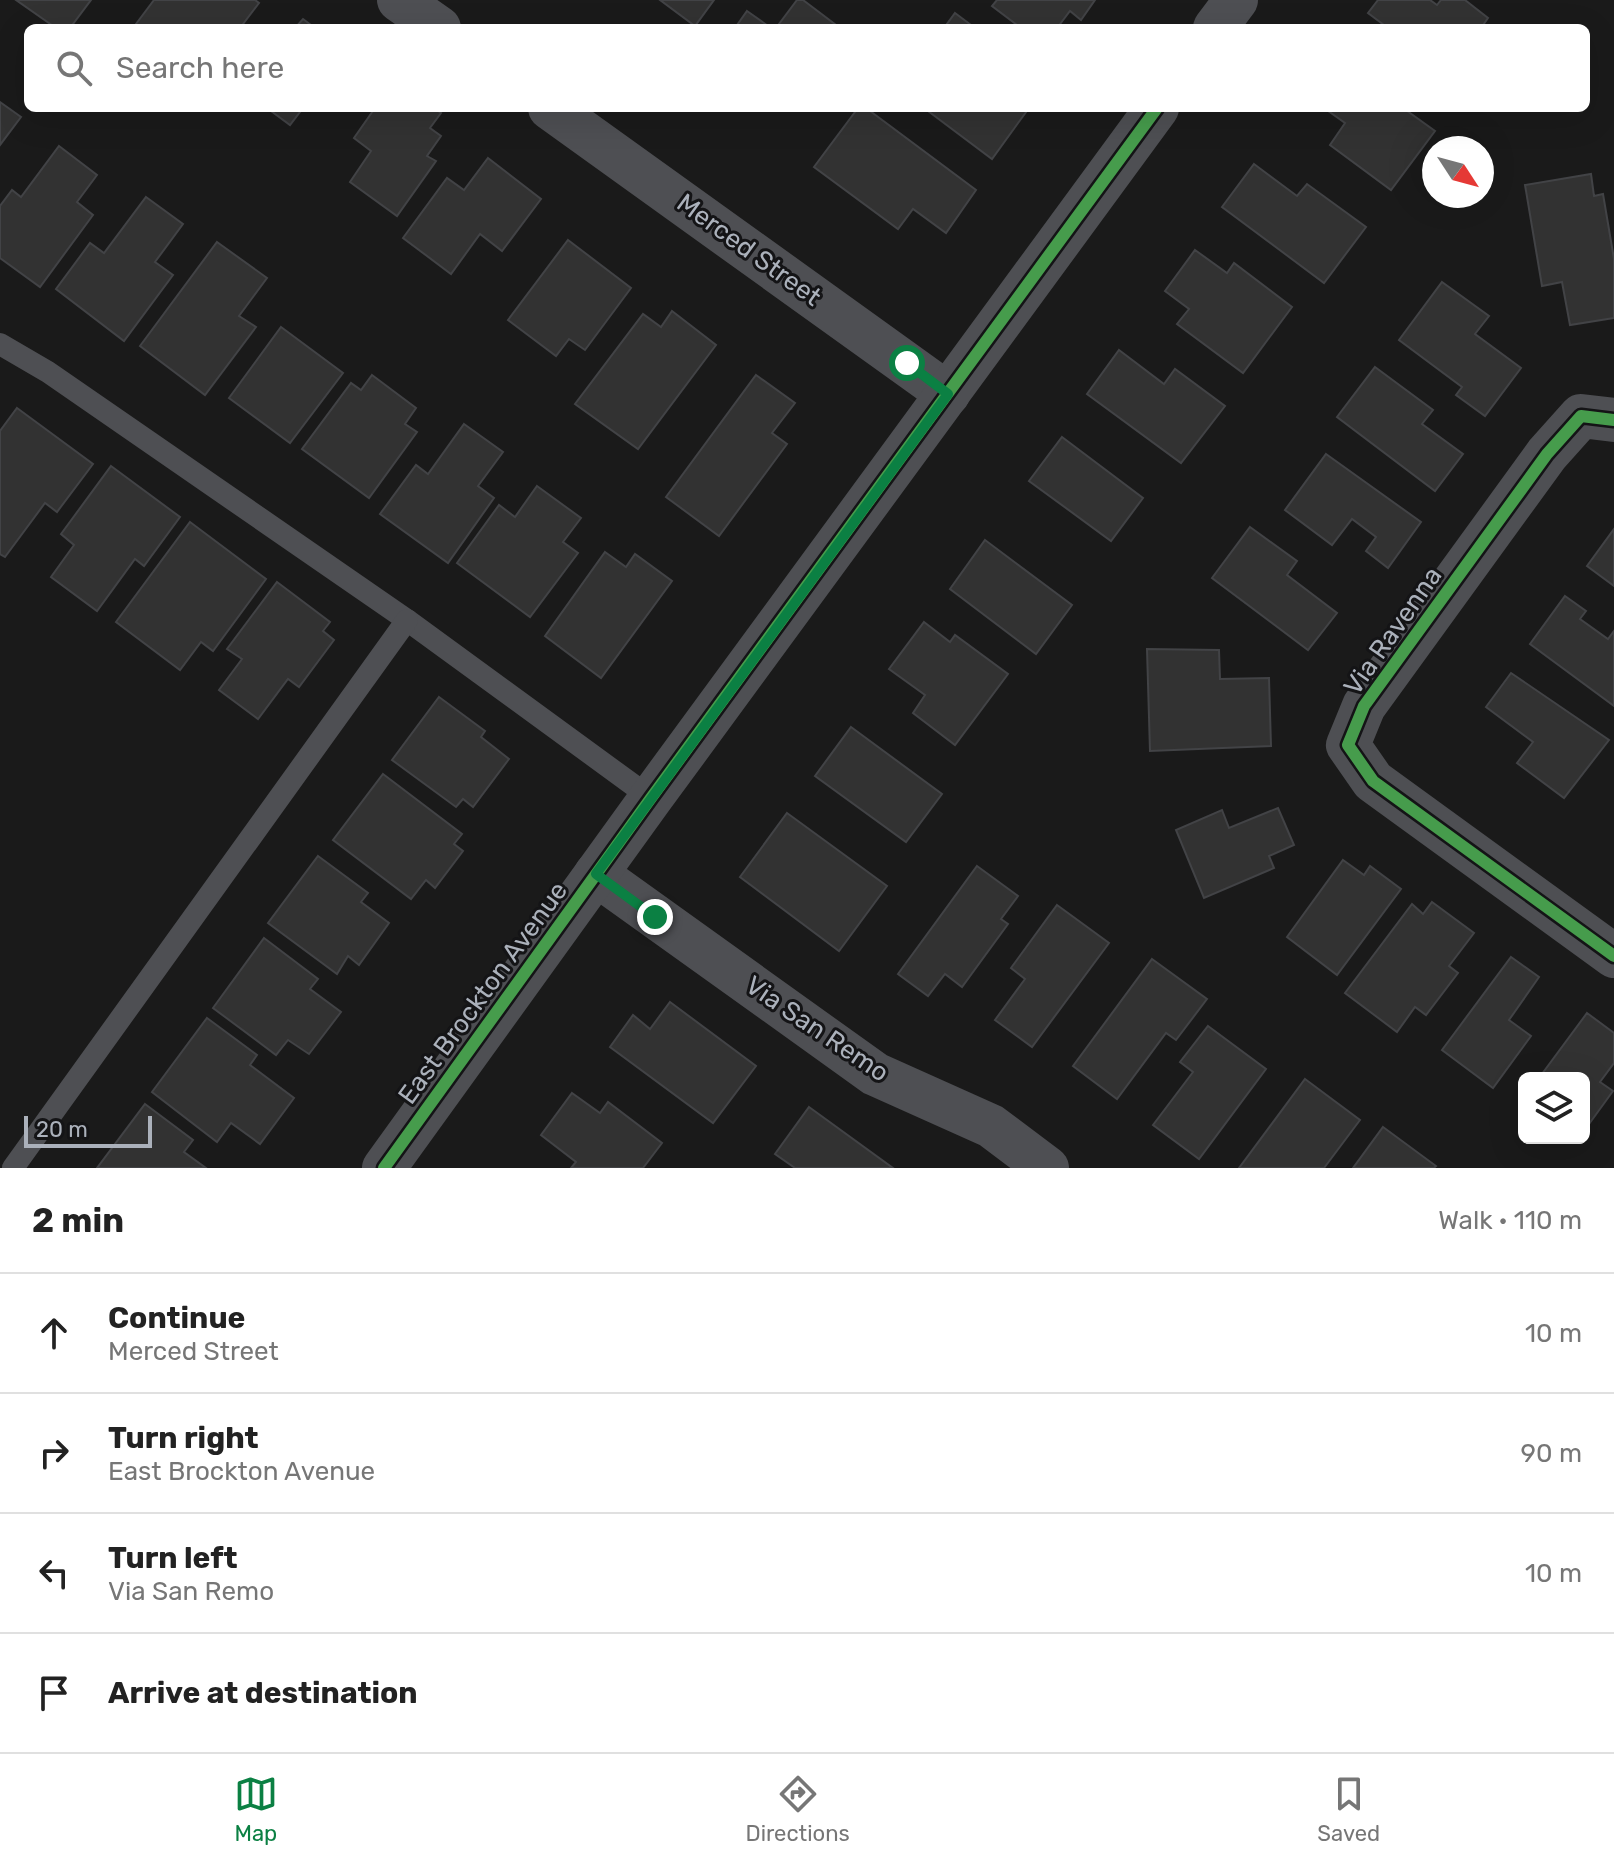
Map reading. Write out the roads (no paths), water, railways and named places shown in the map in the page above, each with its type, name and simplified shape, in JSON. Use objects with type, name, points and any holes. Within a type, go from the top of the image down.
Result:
[{"type":"street","points":[[399,0],[433,24]]},
{"type":"street","points":[[1218,24],[1236,0]]},
{"type":"street","name":"Merced Street","points":[[556,112],[948,394]]},
{"type":"street","name":"East Brockton Avenue","points":[[384,1168],[1154,112]]},
{"type":"street","name":"Via Ravenna","points":[[1614,420],[1581,416],[1547,454],[1364,706],[1348,745],[1373,781],[1614,956]]},
{"type":"street","name":"Via San Remo","points":[[596,874],[875,1074],[991,1126],[1044,1167]]},
{"type":"lane","points":[[0,344],[48,372],[407,620],[651,798]]},
{"type":"lane","points":[[13,1168],[407,620]]}]
